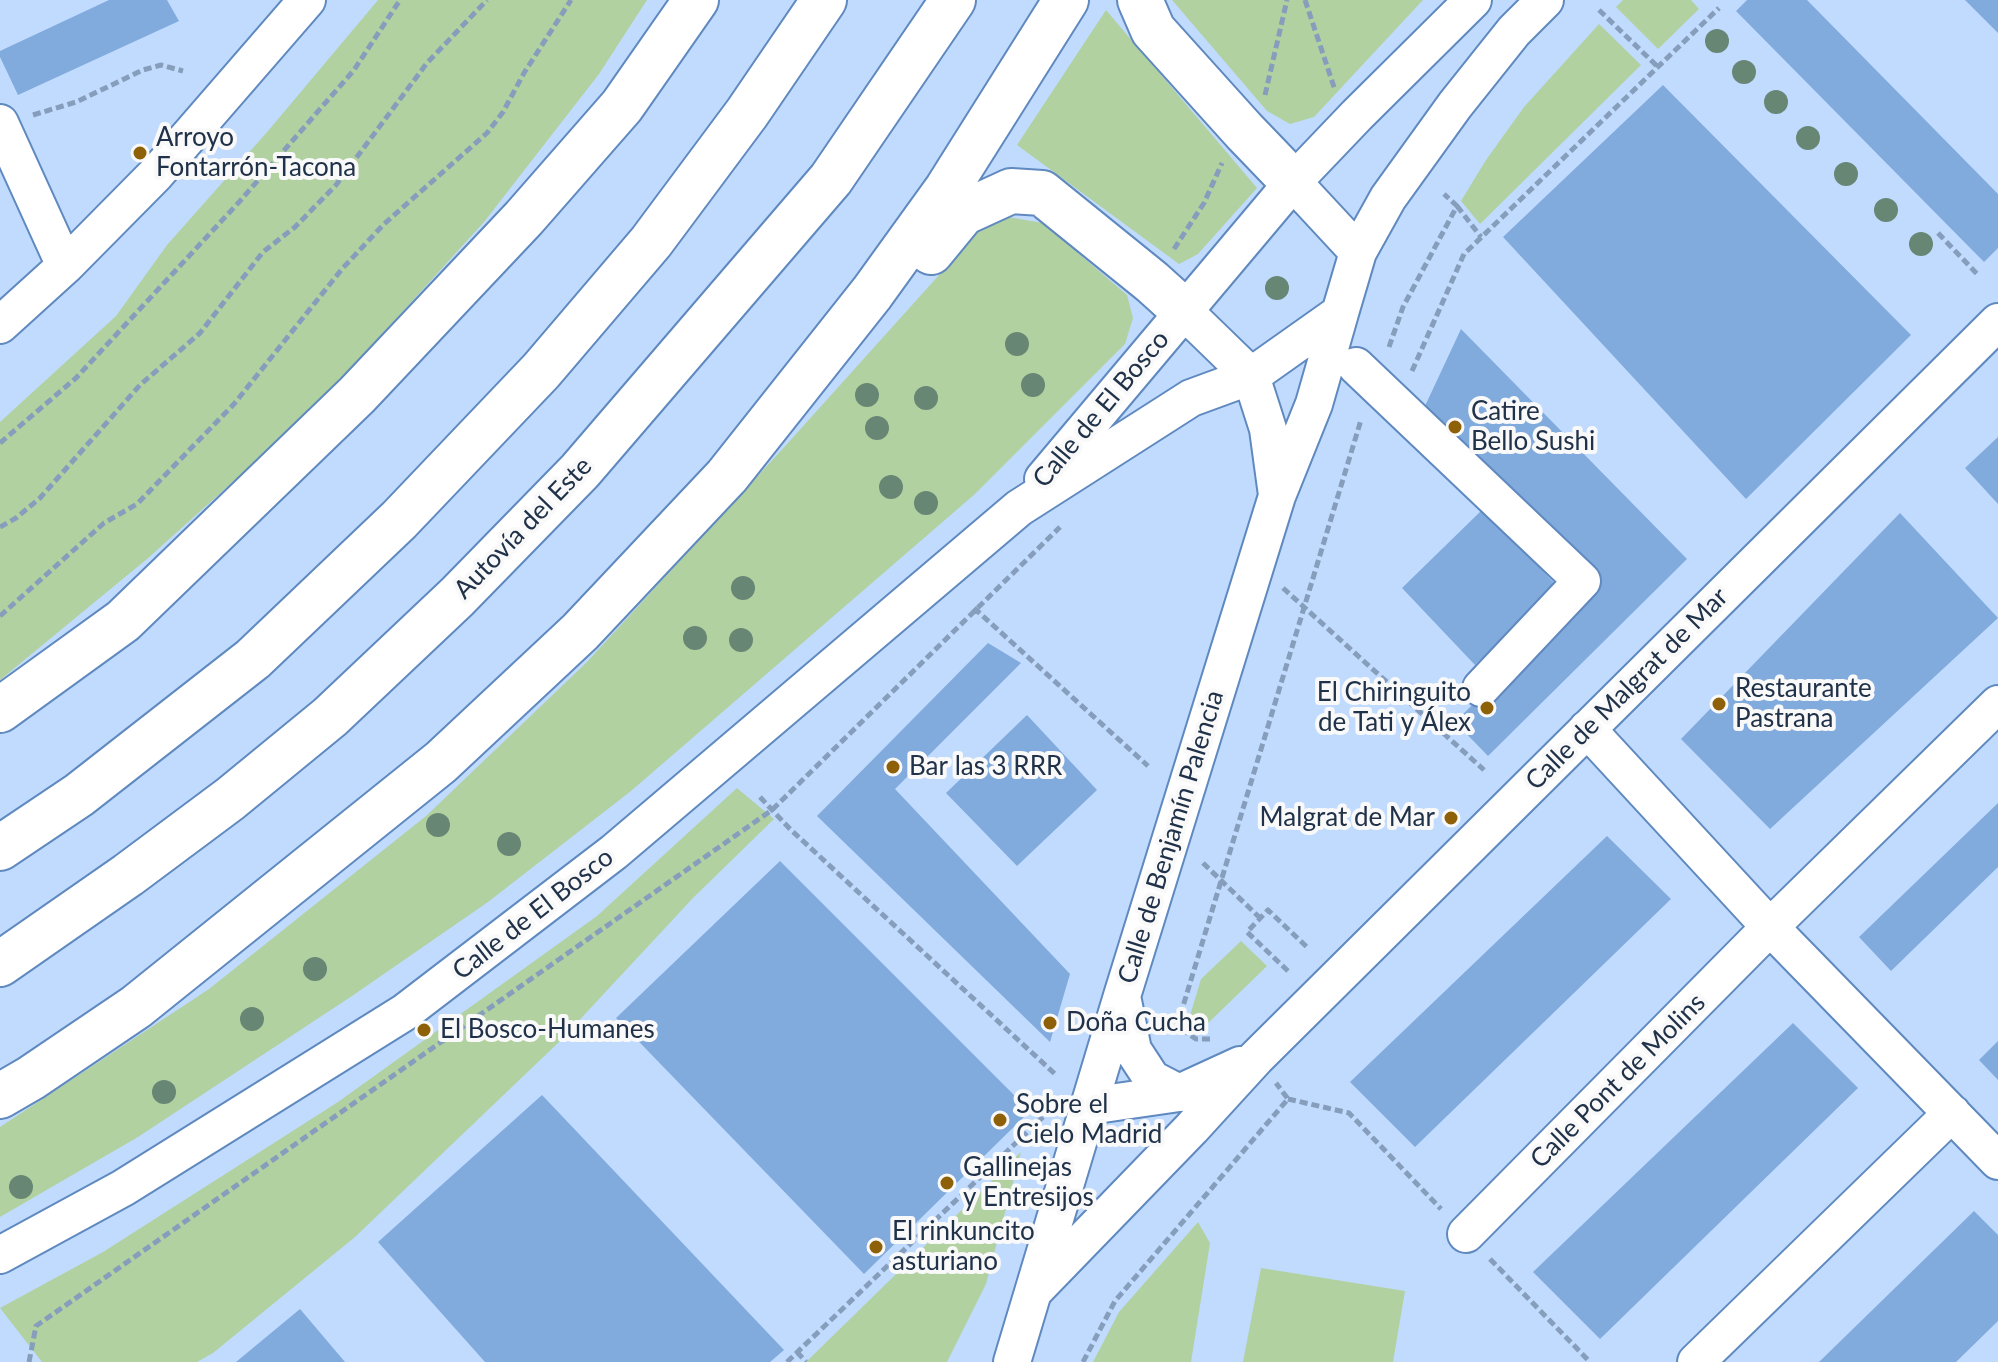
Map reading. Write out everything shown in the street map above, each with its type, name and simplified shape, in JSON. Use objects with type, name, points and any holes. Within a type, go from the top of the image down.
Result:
[{"type":"highway","points":[[622,106],[681,0]]},
{"type":"highway","points":[[0,710],[123,621],[346,406],[524,218],[622,106],[696,0]]},
{"type":"highway","points":[[0,848],[79,795],[253,659],[399,520],[541,371],[651,242],[747,113],[824,0]]},
{"type":"highway","name":"Autovía del Este","points":[[0,964],[230,799],[330,717],[457,597],[580,471],[831,179],[953,0]]},
{"type":"highway","points":[[727,476],[872,293],[947,189],[1066,0]]},
{"type":"highway","points":[[1140,0],[1153,30],[1293,182]]},
{"type":"highway","points":[[0,1096],[136,1007],[441,762],[580,632],[885,309],[963,213],[1011,191],[1042,193],[1183,310]]},
{"type":"street","points":[[0,325],[65,266],[156,174],[307,0]]},
{"type":"street","points":[[1183,310],[1293,182],[1473,0]]},
{"type":"street","name":"Calle de Benjamín Palencia","points":[[1012,1362],[1277,496],[1314,404],[1358,252],[1388,198],[1455,105],[1514,31],[1545,0]]},
{"type":"street","points":[[0,124],[65,266]]},
{"type":"street","points":[[1293,182],[1358,252]]},
{"type":"street","name":"Calle de Benjamín Palencia","points":[[1183,310],[1251,376],[1268,429],[1277,496]]},
{"type":"street","name":"Calle de El Bosco","points":[[1019,508],[1183,310]]},
{"type":"street","points":[[1251,376],[1340,313]]},
{"type":"street","name":"Calle de Malgrat de Mar","points":[[1034,1291],[1256,1058],[1998,322]]},
{"type":"street","name":"Calle de El Bosco","points":[[0,1255],[123,1188],[405,1012],[614,852],[1019,508],[1191,398],[1251,376]]},
{"type":"street","points":[[1376,385],[1582,581],[1481,688]]},
{"type":"street","name":"Calle Pont de Molins","points":[[1466,1234],[1770,927],[1998,704]]},
{"type":"street","points":[[1587,729],[1770,927],[1998,1161]]},
{"type":"street","points":[[1122,996],[1133,1050],[1152,1079],[1179,1093]]},
{"type":"street","points":[[1089,1106],[1179,1093],[1256,1058]]},
{"type":"street","points":[[1696,1362],[1952,1113]]},
{"type":"path","points":[[0,443],[76,378],[240,201],[354,70],[400,0]]},
{"type":"path","points":[[0,527],[40,498],[140,385],[200,333],[263,252],[295,227],[336,185],[427,63],[487,0]]},
{"type":"path","points":[[0,616],[104,523],[137,504],[234,404],[342,269],[384,224],[487,133],[571,0]]},
{"type":"path","points":[[1264,101],[1287,0]]},
{"type":"path","points":[[1305,0],[1336,95]]},
{"type":"path","points":[[1376,385],[1464,254],[1719,8]]},
{"type":"path","points":[[1599,10],[1658,67]]},
{"type":"path","points":[[0,124],[76,102],[143,70],[161,65],[183,71]]},
{"type":"path","points":[[1173,251],[1204,203],[1223,160]]},
{"type":"path","points":[[1444,194],[1481,237]]},
{"type":"path","points":[[1083,1362],[1115,1301],[1288,1099],[1256,1058],[1236,1040],[1196,1039],[1177,1026],[1362,418],[1403,307],[1457,206]]},
{"type":"path","points":[[1938,233],[1979,276]]},
{"type":"path","points":[[1282,588],[1484,770]]},
{"type":"path","points":[[973,608],[1148,766]]},
{"type":"path","points":[[760,797],[790,829],[1055,1074]]},
{"type":"path","points":[[1203,863],[1260,918]]},
{"type":"path","points":[[1288,971],[1247,932],[1260,918],[1268,910],[1309,949]]},
{"type":"path","points":[[787,1362],[1043,1117]]},
{"type":"path","points":[[797,1352],[806,1362]]},
{"type":"green space","points":[[378,0],[647,0],[599,74],[484,222],[314,409],[147,559],[0,680],[0,422],[116,316],[167,245]]},
{"type":"green space","points":[[1172,0],[1423,0],[1314,117],[1290,124],[1267,111]]},
{"type":"green space","points":[[1623,0],[1691,0],[1699,9],[1658,49],[1616,7]]},
{"type":"green space","points":[[1106,10],[1257,188],[1198,254],[1179,264],[1017,145]]},
{"type":"green space","points":[[1599,24],[1641,65],[1480,224],[1461,201],[1524,107]]},
{"type":"green space","points":[[1008,217],[1043,223],[1127,295],[1133,318],[1125,344],[975,494],[631,791],[488,902],[138,1137],[0,1217],[0,1127],[209,989],[426,816],[586,663],[787,444],[971,236],[985,222]]},
{"type":"green space","points":[[737,788],[774,819],[693,898],[559,1042],[355,1237],[213,1353],[197,1362],[42,1362],[0,1308],[103,1252],[338,1102],[597,916]]},
{"type":"green space","points":[[1241,941],[1267,966],[1202,1029],[1193,1028],[1188,1022],[1201,979]]},
{"type":"green space","points":[[1021,1152],[986,1284],[947,1362],[806,1362]]},
{"type":"green space","points":[[1198,1222],[1210,1243],[1191,1362],[1093,1362],[1119,1312]]},
{"type":"green space","points":[[1261,1268],[1405,1291],[1393,1362],[1243,1362]]},
{"type":"building","points":[[109,0],[167,0],[179,21],[18,95],[0,51]]},
{"type":"building","points":[[1747,0],[1807,0],[1998,194],[1998,248],[1984,262],[1736,11]]},
{"type":"building","points":[[1965,0],[1998,0],[1998,33]]},
{"type":"building","points":[[1663,85],[1911,335],[1746,499],[1503,237]]},
{"type":"building","points":[[1461,329],[1687,559],[1488,756],[1455,722],[1598,581],[1425,406]]},
{"type":"building","points":[[1998,437],[1998,504],[1965,468]]},
{"type":"building","points":[[1483,509],[1557,586],[1475,665],[1402,588]]},
{"type":"building","points":[[1900,513],[1998,618],[1770,829],[1681,739]]},
{"type":"building","points":[[988,643],[1021,663],[895,789],[1070,974],[1050,1042],[817,816]]},
{"type":"building","points":[[1027,715],[1097,790],[1017,866],[946,793]]},
{"type":"building","points":[[1998,803],[1998,867],[1891,971],[1859,937]]},
{"type":"building","points":[[1607,836],[1671,899],[1415,1147],[1350,1082]]},
{"type":"building","points":[[780,861],[1030,1111],[864,1274],[616,1018]]},
{"type":"building","points":[[1793,1023],[1858,1088],[1600,1339],[1533,1272]]},
{"type":"building","points":[[1998,1041],[1998,1080],[1979,1060]]},
{"type":"building","points":[[542,1095],[784,1350],[770,1362],[485,1362],[378,1242]]},
{"type":"building","points":[[1974,1211],[1998,1235],[1998,1321],[1956,1362],[1819,1362]]},
{"type":"building","points":[[300,1309],[345,1362],[236,1362]]},
{"type":"place","name":"Arroyo Fontarrón-Tacona","points":[[140,153]]},
{"type":"place","name":"Catire Bello Sushi","points":[[1455,427]]},
{"type":"place","name":"Restaurante Pastrana","points":[[1719,704]]},
{"type":"place","name":"El Chiringuito de Tati y Álex","points":[[1487,708]]},
{"type":"place","name":"Bar las 3 RRR","points":[[893,767]]},
{"type":"place","name":"Malgrat de Mar","points":[[1451,818]]},
{"type":"place","name":"Doña Cucha","points":[[1050,1023]]},
{"type":"place","name":"El Bosco-Humanes","points":[[424,1030]]},
{"type":"place","name":"Sobre el Cielo Madrid","points":[[1000,1120]]},
{"type":"place","name":"Gallinejas y Entresijos","points":[[947,1183]]},
{"type":"place","name":"El rinkuncito asturiano","points":[[876,1247]]}]
